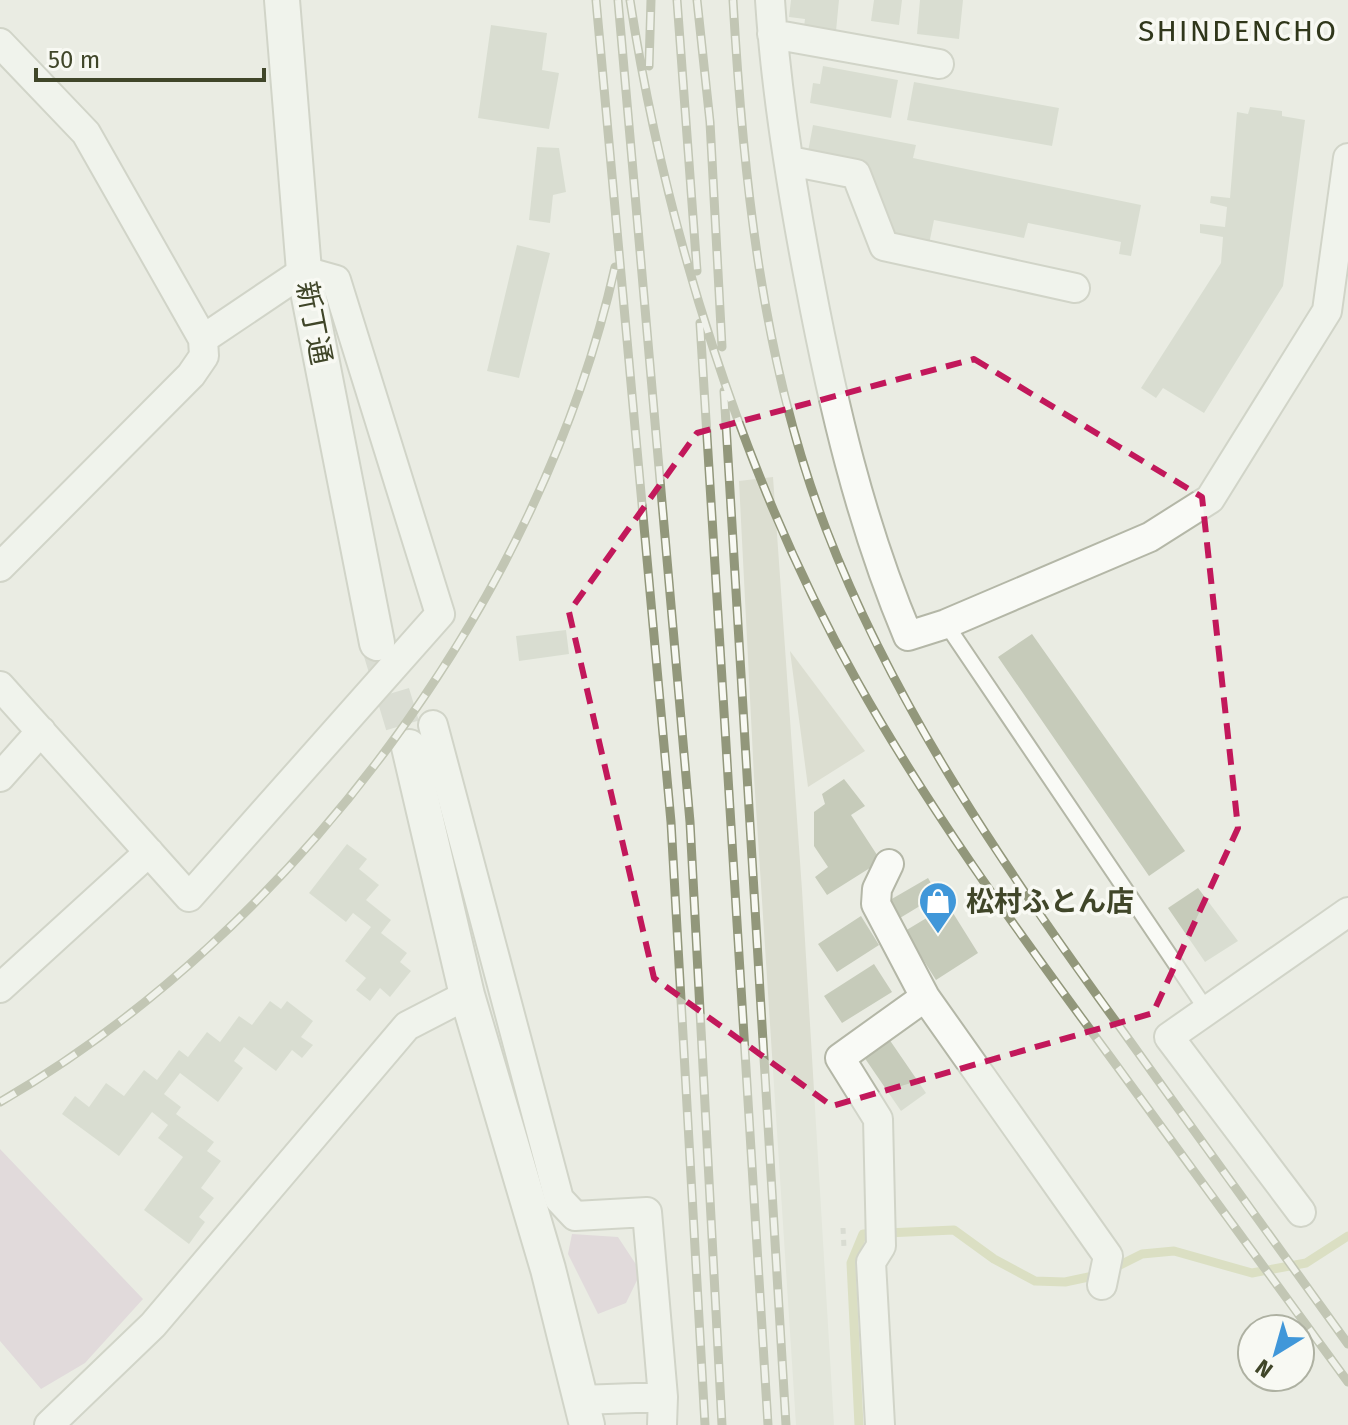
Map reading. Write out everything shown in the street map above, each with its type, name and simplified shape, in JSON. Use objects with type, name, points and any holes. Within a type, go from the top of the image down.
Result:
[{"type":"street","name":"新丁通","points":[[282,0],[304,271],[377,643]]},
{"type":"street","points":[[770,0],[790,161],[826,363],[850,471],[882,572],[908,636],[946,624],[1150,537],[1210,499],[1327,311],[1348,158]]},
{"type":"street","points":[[772,34],[939,64]]},
{"type":"street","points":[[0,43],[86,133],[203,339],[204,356],[191,375],[0,567]]},
{"type":"street","points":[[790,161],[856,174],[884,246],[1075,288]]},
{"type":"street","points":[[0,686],[189,897],[440,614],[336,280],[304,271],[203,339]]},
{"type":"street","points":[[0,777],[41,731]]},
{"type":"street","points":[[421,736],[559,1199],[575,1216],[647,1212],[663,1411],[584,1412],[548,1269],[467,995],[421,736]]},
{"type":"street","points":[[0,988],[149,852]]},
{"type":"street","points":[[889,864],[877,889],[876,904],[925,997],[1108,1256],[1102,1285]]},
{"type":"street","points":[[1301,1212],[1169,1037],[1348,912]]},
{"type":"street","points":[[49,1425],[153,1325],[407,1026],[467,995]]},
{"type":"street","points":[[880,1425],[871,1262],[880,1234],[878,1119],[840,1058],[925,997]]},
{"type":"lane","points":[[946,624],[1206,1009]]},
{"type":"highlighted area","points":[[974,359],[1202,497],[1238,828],[1153,1013],[832,1106],[654,978],[569,612],[697,433]]},
{"type":"shaded area","points":[[773,477],[802,890],[834,1425],[796,1425],[754,777],[739,481]]},
{"type":"shaded area","points":[[790,651],[865,751],[808,787]]},
{"type":"shaded area","points":[[0,1149],[143,1299],[85,1363],[41,1389],[0,1341]]},
{"type":"shaded area","points":[[572,1234],[618,1237],[641,1272],[626,1303],[598,1314],[568,1254]]},
{"type":"building","points":[[791,0],[839,0],[836,31],[804,27],[805,19],[789,17]]},
{"type":"building","points":[[874,0],[902,0],[899,25],[871,21]]},
{"type":"building","points":[[920,0],[963,0],[959,39],[917,34]]},
{"type":"building","points":[[491,25],[547,33],[542,70],[559,73],[549,129],[478,118]]},
{"type":"building","points":[[823,66],[898,80],[891,118],[810,103],[813,83],[820,84]]},
{"type":"building","points":[[914,82],[1059,108],[1052,146],[907,120]]},
{"type":"building","points":[[1250,107],[1282,111],[1282,116],[1305,120],[1283,286],[1204,413],[1163,388],[1156,398],[1141,388],[1221,263],[1223,237],[1200,233],[1200,224],[1225,227],[1227,207],[1210,203],[1211,196],[1230,198],[1237,112],[1248,114]]},
{"type":"building","points":[[813,125],[916,145],[913,158],[1141,205],[1131,256],[1119,254],[1121,242],[1028,223],[1024,238],[934,220],[928,249],[888,241],[862,168],[807,157]]},
{"type":"building","points":[[537,147],[559,148],[566,192],[553,195],[550,223],[529,220]]},
{"type":"building","points":[[517,245],[550,253],[519,378],[487,371]]},
{"type":"building","points":[[566,630],[569,654],[519,661],[516,636]]},
{"type":"building","points":[[1032,634],[1185,851],[1149,876],[998,657]]},
{"type":"building","points":[[844,779],[865,806],[851,815],[881,861],[827,895],[815,877],[828,867],[814,846],[814,812],[825,804],[822,794]]},
{"type":"building","points":[[347,844],[367,859],[359,869],[379,885],[366,900],[391,920],[381,933],[407,953],[400,962],[411,971],[390,997],[380,988],[370,1001],[356,990],[366,978],[345,961],[371,927],[353,913],[346,922],[309,893]]},
{"type":"building","points":[[928,878],[938,895],[900,918],[890,900]]},
{"type":"building","points":[[1198,888],[1238,941],[1205,962],[1168,908]]},
{"type":"building","points":[[948,905],[978,953],[936,980],[905,931]]},
{"type":"building","points":[[861,916],[879,945],[837,972],[818,944]]},
{"type":"building","points":[[874,964],[892,992],[842,1023],[824,996]]},
{"type":"building","points":[[270,1001],[281,1009],[287,1001],[313,1021],[301,1037],[313,1045],[302,1058],[292,1050],[276,1071],[244,1047],[234,1061],[243,1068],[218,1102],[180,1073],[164,1094],[181,1107],[176,1114],[214,1142],[207,1151],[221,1161],[201,1188],[214,1198],[199,1217],[205,1222],[189,1244],[144,1210],[183,1157],[158,1138],[168,1125],[152,1112],[119,1156],[62,1114],[75,1096],[89,1107],[106,1083],[124,1096],[144,1070],[157,1080],[179,1050],[188,1057],[207,1032],[220,1042],[239,1016],[252,1025]]},
{"type":"building","points":[[889,1039],[926,1093],[901,1111],[864,1057]]},
{"type":"waterway","points":[[859,1425],[851,1263],[863,1234],[954,1230],[994,1259],[1035,1281],[1065,1282],[1098,1275]]},
{"type":"waterway","points":[[1112,1269],[1142,1254],[1174,1251],[1252,1273],[1306,1263],[1348,1236]]},
{"type":"tunnel","points":[[378,644],[409,747]]},
{"type":"railway","points":[[596,0],[671,822],[705,1425]]},
{"type":"railway","points":[[618,0],[690,822],[722,1425]]},
{"type":"railway","points":[[630,0],[664,174],[714,350],[744,437],[816,603],[884,728],[973,866],[1348,1382]]},
{"type":"railway","points":[[649,66],[651,0]]},
{"type":"railway","points":[[677,0],[697,271]]},
{"type":"railway","points":[[697,0],[710,122],[722,347]]},
{"type":"railway","points":[[733,0],[750,201],[771,335],[804,466],[854,596],[920,726],[997,850],[1079,971],[1348,1344]]},
{"type":"railway","points":[[0,1102],[108,1031],[209,946],[304,851],[390,745],[465,632],[529,514],[579,391],[615,267]]},
{"type":"railway","points":[[700,323],[768,1425]]},
{"type":"railway","points":[[724,391],[786,1425]]},
{"type":"place","name":"松村ふとん店","points":[[938,935]]},
{"type":"district","name":"SHINDENCHO","points":[[1238,31]]}]
